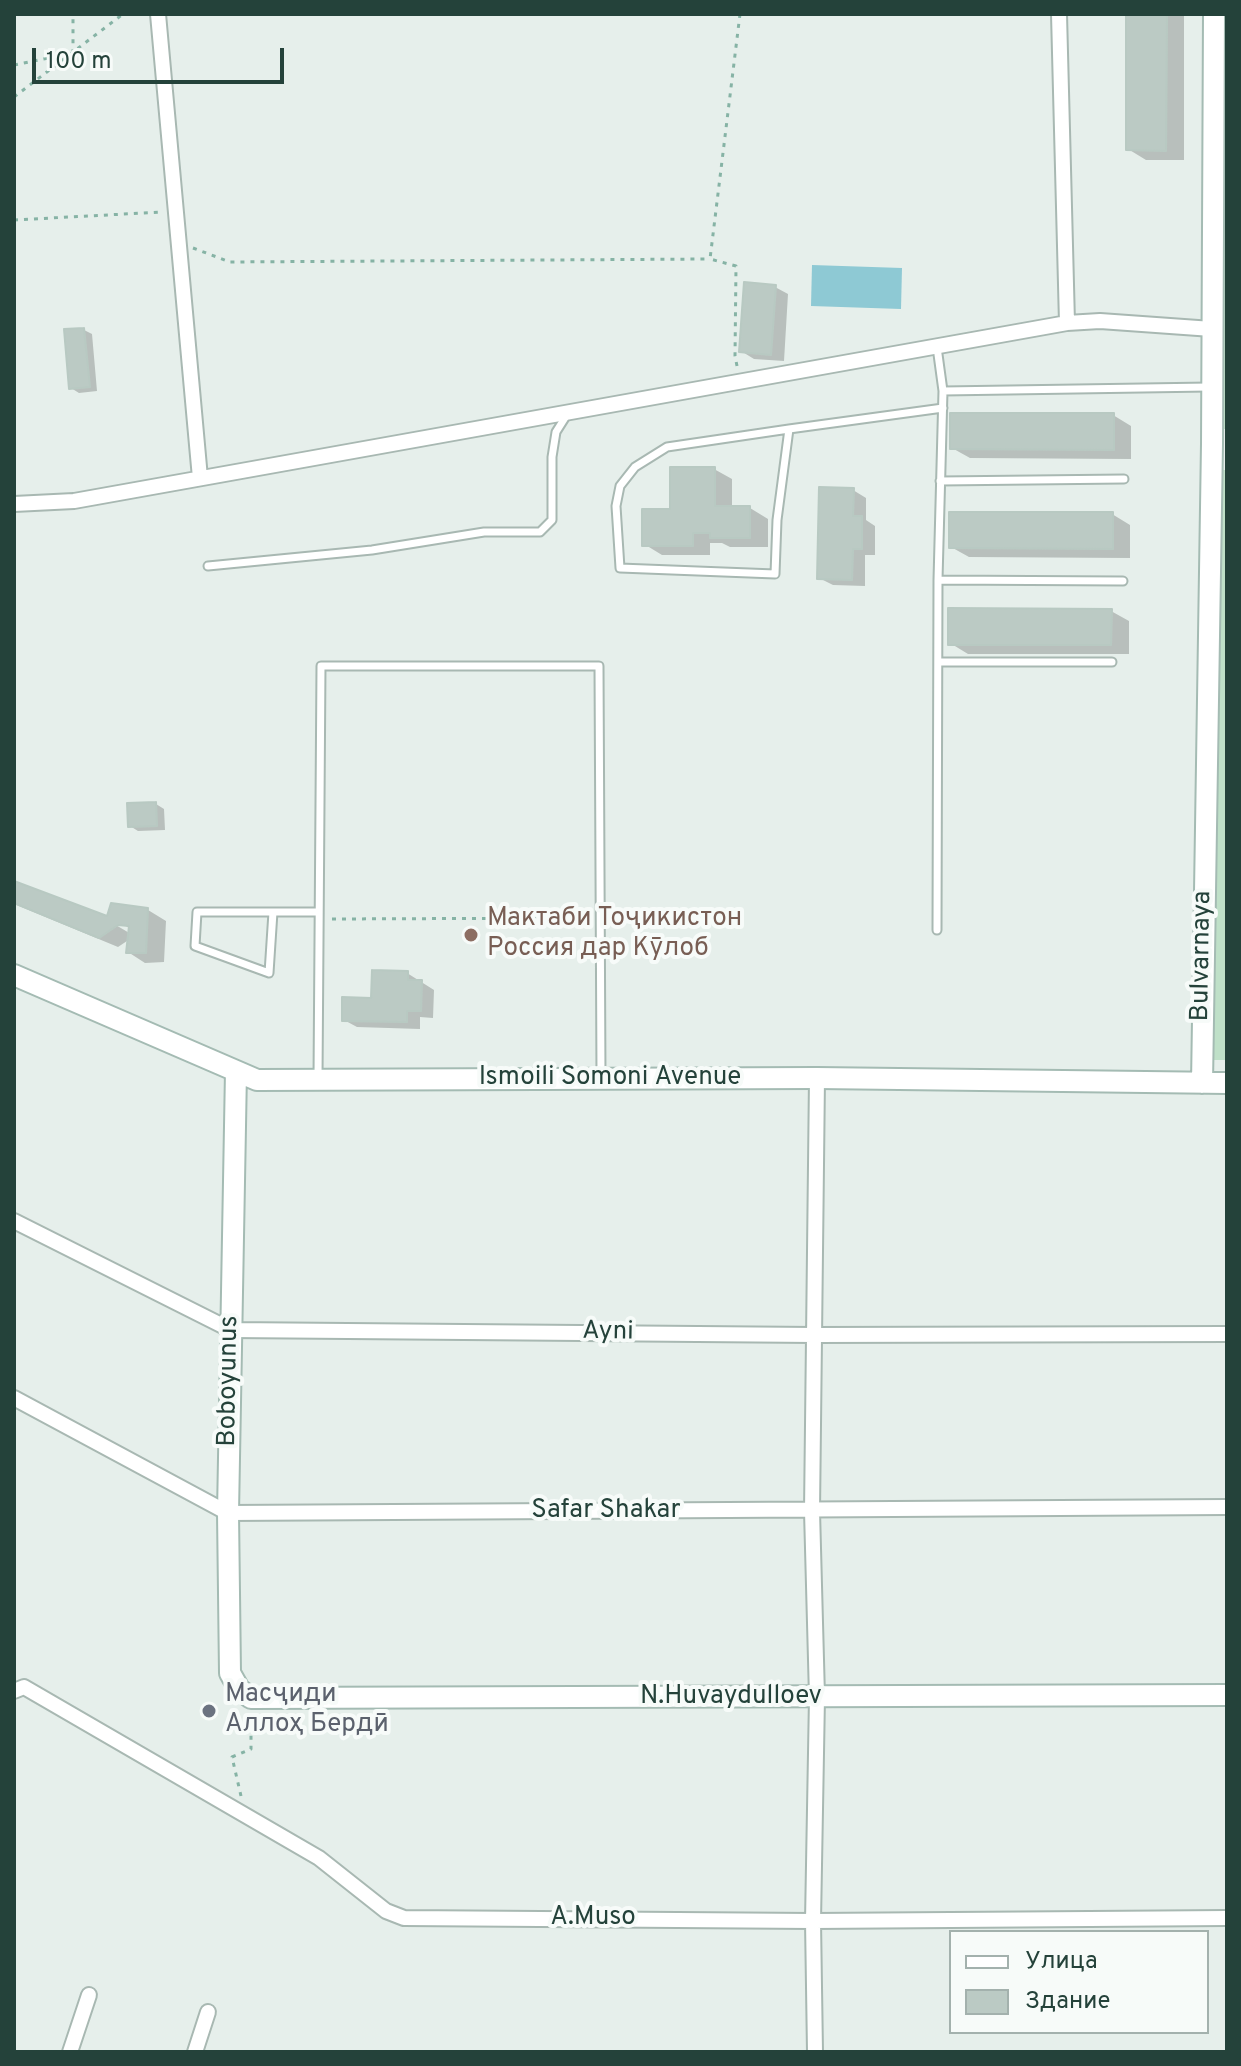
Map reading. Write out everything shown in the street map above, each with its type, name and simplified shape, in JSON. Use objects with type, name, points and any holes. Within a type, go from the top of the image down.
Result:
[{"type":"street","points":[[158,14],[200,478]]},
{"type":"street","points":[[1059,14],[1067,323]]},
{"type":"street","name":"Bulvarnaya","points":[[1202,1083],[1220,444],[1212,387],[1214,14]]},
{"type":"street","points":[[14,504],[74,501],[1067,323],[1100,321],[1212,329]]},
{"type":"street","name":"Ismoili Somoni Avenue","points":[[14,975],[257,1080],[817,1078],[1227,1083]]},
{"type":"street","name":"Boboyunus","points":[[236,1071],[228,1513],[230,1673],[245,1693]]},
{"type":"street","points":[[815,2052],[813,1921],[817,1697],[812,1511],[817,1078]]},
{"type":"street","name":"Ayni","points":[[14,1221],[231,1330],[814,1335],[1227,1334]]},
{"type":"street","name":"Safar Shakar","points":[[14,1398],[228,1513],[1227,1507]]},
{"type":"street","name":"A.Muso","points":[[19,1689],[319,1858],[386,1911],[404,1918],[813,1921],[1227,1918]]},
{"type":"street","name":"N.Huvaydulloev","points":[[245,1693],[817,1697],[1227,1695]]},
{"type":"street","points":[[70,2052],[89,1995]]},
{"type":"street","points":[[195,2052],[208,2012]]},
{"type":"lane","points":[[937,347],[943,391],[938,580],[937,930]]},
{"type":"lane","points":[[943,391],[1212,387]]},
{"type":"lane","points":[[789,429],[777,520],[775,574],[620,568],[616,506],[620,486],[635,467],[667,447],[789,429],[943,408]]},
{"type":"lane","points":[[208,566],[372,550],[484,532],[540,532],[552,520],[552,457],[556,432],[570,411]]},
{"type":"lane","points":[[940,481],[1124,479]]},
{"type":"lane","points":[[938,580],[1123,581]]},
{"type":"lane","points":[[938,662],[1112,662]]},
{"type":"lane","points":[[318,1080],[321,666],[599,666],[601,1079]]},
{"type":"lane","points":[[273,912],[269,973],[195,946],[197,912],[273,912],[319,916]]},
{"type":"path","points":[[73,14],[73,53]]},
{"type":"path","points":[[14,97],[123,14]]},
{"type":"path","points":[[710,259],[740,14]]},
{"type":"path","points":[[14,65],[73,53]]},
{"type":"path","points":[[14,220],[176,212]]},
{"type":"path","points":[[179,242],[230,262],[710,259],[736,266],[735,356],[740,382]]},
{"type":"path","points":[[319,916],[600,918]]},
{"type":"path","points":[[245,1693],[251,1749],[232,1757],[246,1816]]},
{"type":"green space","points":[[1226,14],[1227,429],[1220,429]]},
{"type":"green space","points":[[1220,470],[1227,470],[1227,1060],[1213,1060]]},
{"type":"water","points":[[812,265],[902,268],[901,309],[811,306]]},
{"type":"building","points":[[1126,14],[1167,14],[1166,151],[1126,150]]},
{"type":"building","points":[[744,282],[776,285],[771,355],[739,352]]},
{"type":"building","points":[[84,328],[90,387],[69,389],[64,329]]},
{"type":"building","points":[[950,413],[1114,413],[1114,450],[950,449]]},
{"type":"building","points":[[670,467],[715,467],[715,506],[750,506],[750,538],[710,538],[710,533],[693,533],[693,546],[642,546],[642,509],[670,509]]},
{"type":"building","points":[[819,487],[854,488],[853,516],[862,516],[862,549],[853,549],[852,580],[817,579]]},
{"type":"building","points":[[949,512],[1113,512],[1113,549],[949,548]]},
{"type":"building","points":[[948,608],[1112,609],[1111,645],[948,645]]},
{"type":"building","points":[[156,802],[157,826],[128,827],[127,803]]},
{"type":"building","points":[[14,881],[107,916],[111,903],[148,908],[146,953],[126,953],[129,926],[118,925],[99,938],[14,903]]},
{"type":"building","points":[[372,970],[408,971],[408,980],[422,980],[421,1011],[407,1011],[407,1022],[342,1021],[342,997],[371,998]]},
{"type":"place","name":"Мактаби Тоҷикистон Россия дар Кӯлоб","points":[[471,935]]},
{"type":"place","name":"Масҷиди Аллоҳ Бердӣ","points":[[209,1711]]}]
